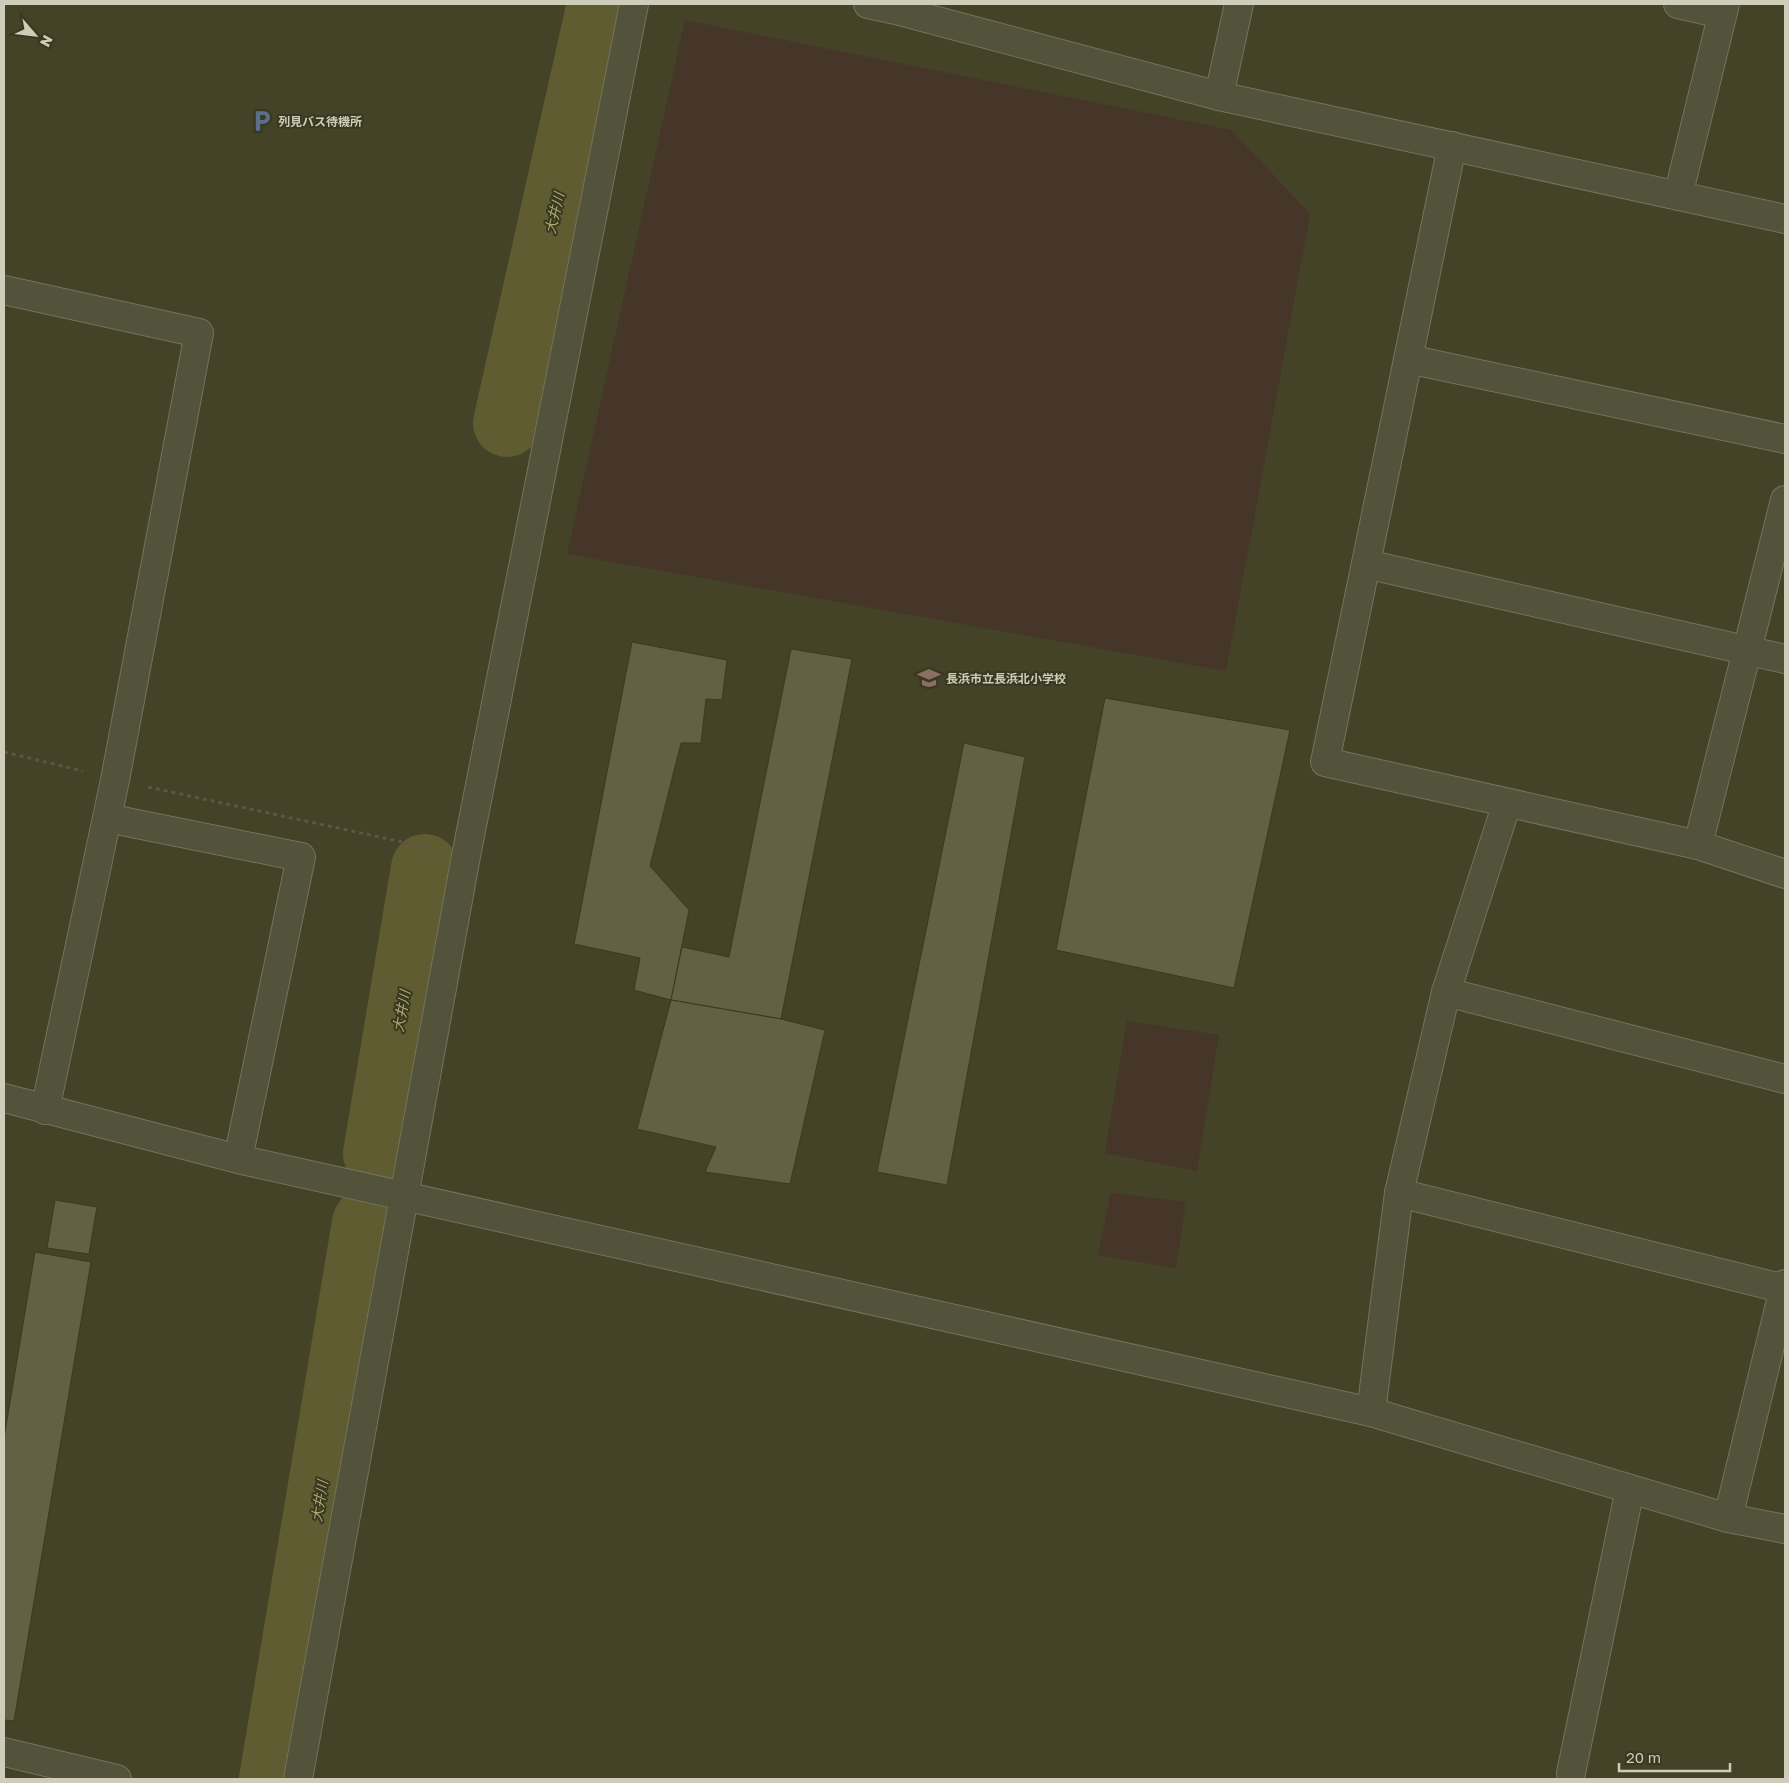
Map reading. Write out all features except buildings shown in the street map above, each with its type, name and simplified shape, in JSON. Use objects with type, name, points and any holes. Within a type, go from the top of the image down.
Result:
[{"type":"street","points":[[298,1779],[466,856],[634,4]]},
{"type":"street","points":[[868,4],[897,7],[1218,96],[1785,219]]},
{"type":"street","points":[[1218,96],[1238,4]]},
{"type":"street","points":[[1678,4],[1724,9],[1678,196]]},
{"type":"street","points":[[1452,146],[1325,762],[1698,846],[1785,874]]},
{"type":"street","points":[[4,290],[199,333],[115,780],[45,1110]]},
{"type":"street","points":[[1408,360],[1785,438]]},
{"type":"street","points":[[1698,846],[1785,500]]},
{"type":"street","points":[[1366,564],[1785,659]]},
{"type":"street","points":[[1371,1412],[1399,1193],[1446,992],[1507,803]]},
{"type":"street","points":[[107,818],[301,857],[238,1159]]},
{"type":"street","points":[[1446,992],[1785,1079]]},
{"type":"street","points":[[4,1098],[238,1159],[1371,1412],[1728,1518],[1785,1529]]},
{"type":"street","points":[[1399,1193],[1785,1287],[1728,1518]]},
{"type":"street","points":[[1572,1773],[1630,1489]]},
{"type":"street","points":[[4,1752],[117,1779]]},
{"type":"path","points":[[4,752],[115,780],[466,856]]},
{"type":"shaded area","points":[[685,20],[1231,130],[1310,214],[1226,671],[567,554]]},
{"type":"shaded area","points":[[1127,1021],[1219,1035],[1197,1171],[1105,1153]]},
{"type":"shaded area","points":[[1111,1193],[1186,1202],[1176,1268],[1098,1255]]},
{"type":"waterway","name":"大井川","points":[[507,423],[601,4]]},
{"type":"waterway","name":"大井川","points":[[377,1154],[425,868]]},
{"type":"waterway","name":"大井川","points":[[273,1779],[366,1223]]},
{"type":"place","name":"列見バス待機所","points":[[262,121]]},
{"type":"place","name":"長浜市立長浜北小学校","points":[[929,678]]}]
